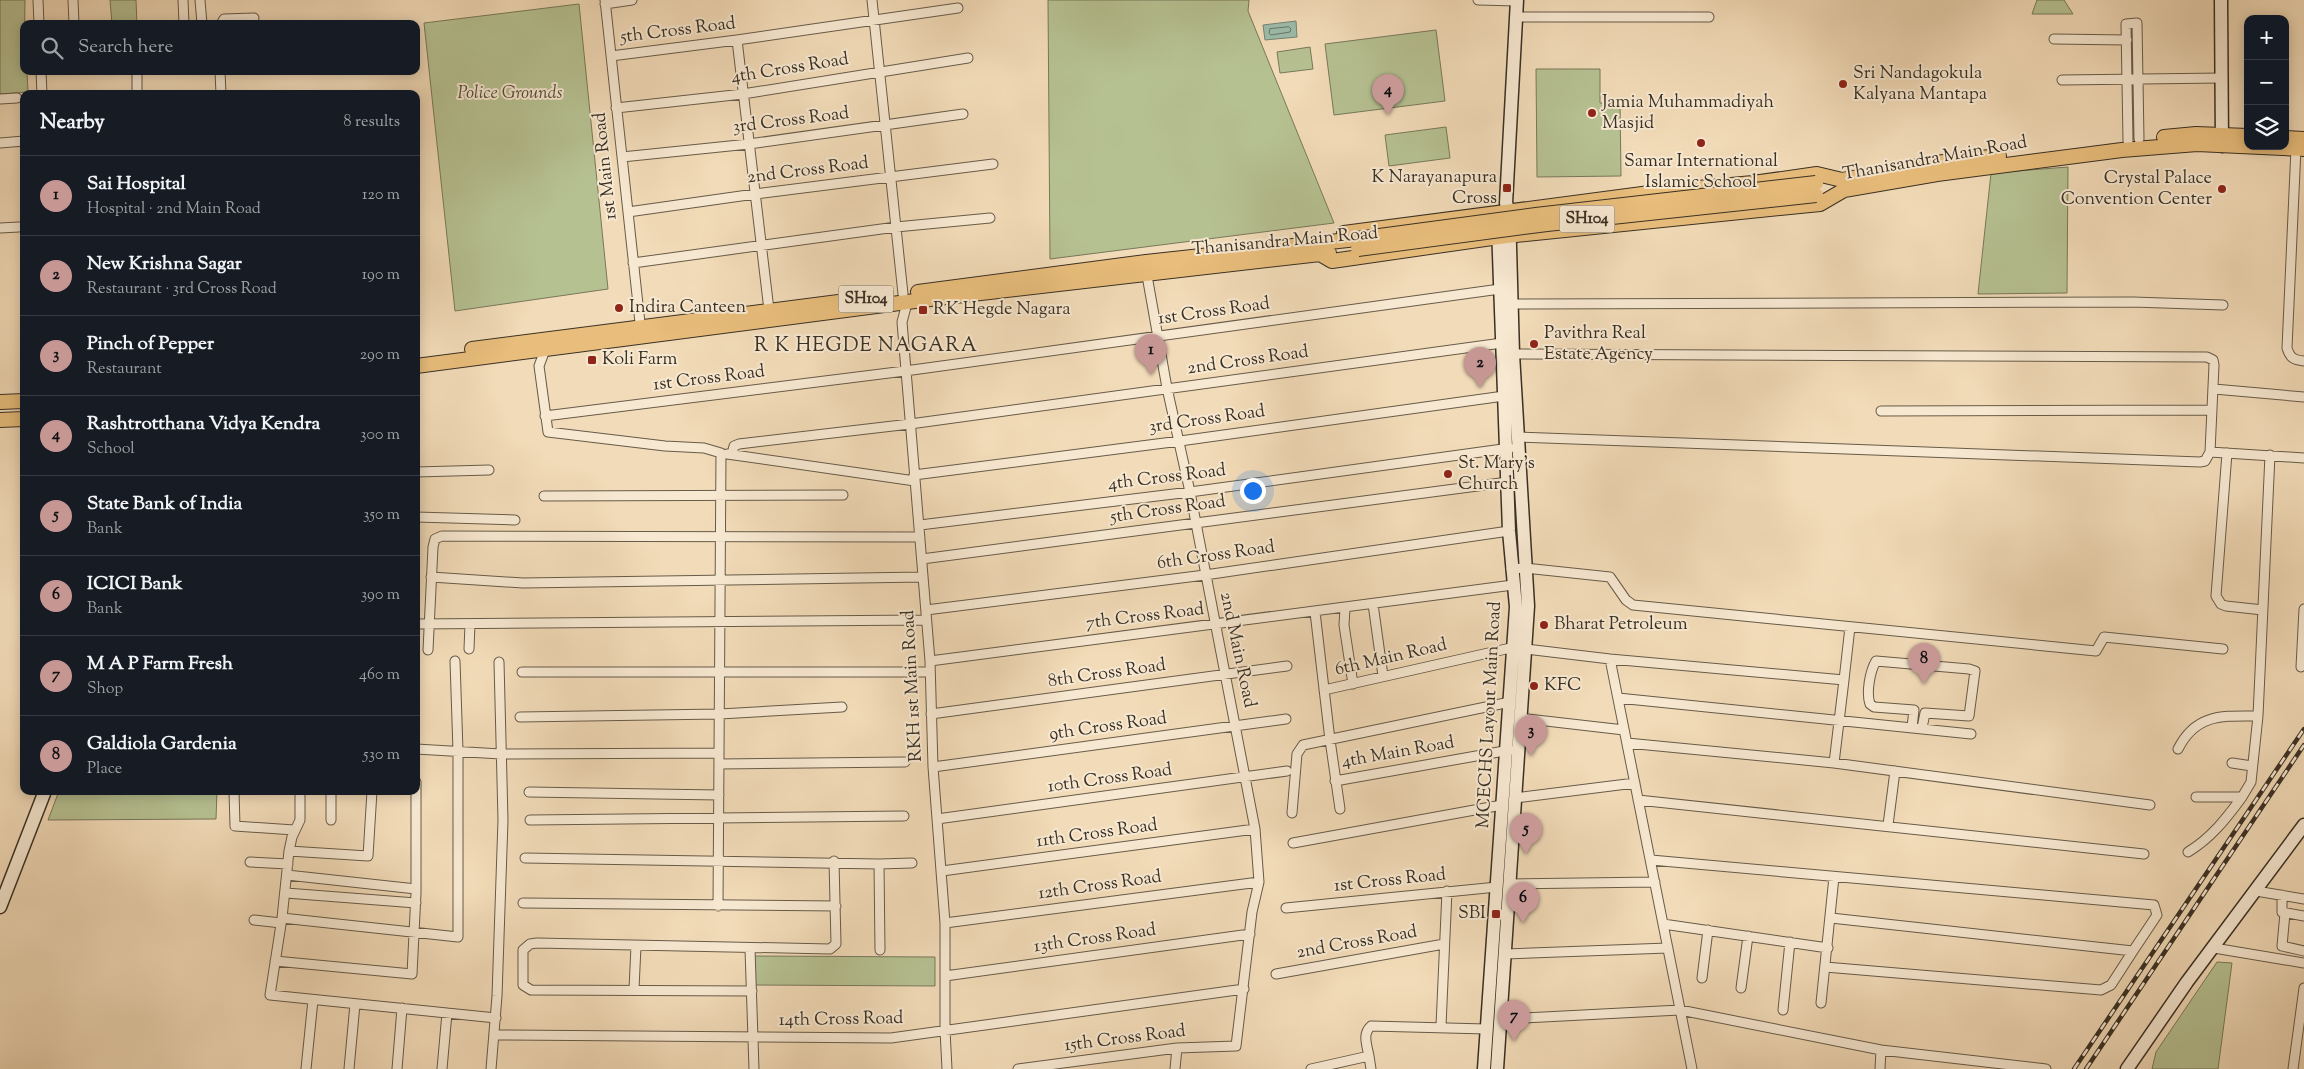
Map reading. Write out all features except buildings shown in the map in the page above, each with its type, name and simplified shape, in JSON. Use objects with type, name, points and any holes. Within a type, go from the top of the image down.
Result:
[{"type":"main road","points":[[2221,0],[2222,140]]},
{"type":"main road","name":"MCECHS Layout Main Road","points":[[1484,1069],[1486,1029],[1515,798],[1510,702],[1528,606],[1514,444],[1511,304],[1504,209],[1517,1]]},
{"type":"main road","name":"Thanisandra Main Road","points":[[1324,248],[1332,261],[1505,240],[1528,234],[1820,204],[1843,185],[1935,163],[2133,140],[2196,134],[2222,140],[2302,145]]},
{"type":"main road","name":"Thanisandra Main Road","points":[[1324,248],[1330,235],[1504,209],[1752,183],[1817,174],[1843,185],[2122,150],[2197,144],[2244,137]]},
{"type":"main road","points":[[2289,140],[2302,145]]},
{"type":"main road","points":[[1752,183],[1756,211]]},
{"type":"main road","name":"SH104","points":[[1324,248],[1547,224],[1843,185]]},
{"type":"main road","name":"MCECHS Layout Main Road","points":[[1497,1069],[1502,1019],[1505,954],[1502,805],[1520,718],[1520,648],[1513,585],[1508,482],[1514,444],[1504,396],[1500,289],[1505,240]]},
{"type":"main road","name":"Thanisandra Main Road","points":[[420,356],[641,333],[1146,268],[1324,248]]},
{"type":"main road","name":"Thanisandra Main Road","points":[[420,366],[545,350],[770,310],[906,298]]},
{"type":"main road","points":[[0,402],[20,401]]},
{"type":"main road","points":[[0,420],[20,419]]},
{"type":"main road","points":[[1,902],[43,795]]},
{"type":"main road","points":[[2127,1069],[2187,982],[2302,832]]},
{"type":"street","points":[[38,0],[39,20]]},
{"type":"street","points":[[73,0],[74,20]]},
{"type":"street","points":[[183,0],[184,20]]},
{"type":"street","points":[[200,0],[202,20]]},
{"type":"street","points":[[605,2],[632,0]]},
{"type":"street","name":"RKH 1st Main Road","points":[[872,0],[896,227],[906,298],[902,322],[930,661],[934,767],[945,923],[944,1030],[948,1069]]},
{"type":"street","points":[[1478,0],[1517,1]]},
{"type":"street","name":"1st Main Road","points":[[605,2],[641,333]]},
{"type":"street","name":"5th Cross Road","points":[[611,56],[958,8]]},
{"type":"street","points":[[1516,17],[1708,17]]},
{"type":"street","points":[[223,20],[254,18]]},
{"type":"street","points":[[2137,23],[2138,79],[2133,140],[2127,79],[2126,24],[2137,23]]},
{"type":"street","points":[[2054,39],[2126,40]]},
{"type":"street","points":[[737,40],[770,310]]},
{"type":"street","name":"4th Cross Road","points":[[616,108],[743,94],[968,58]]},
{"type":"street","points":[[41,75],[42,90]]},
{"type":"street","points":[[137,75],[137,90]]},
{"type":"street","points":[[220,75],[221,90]]},
{"type":"street","points":[[2062,80],[2222,78]]},
{"type":"street","points":[[0,99],[17,98]]},
{"type":"street","name":"3rd Cross Road","points":[[622,157],[749,144],[963,114]]},
{"type":"street","points":[[0,143],[20,141]]},
{"type":"street","points":[[2302,145],[2287,348],[2289,355],[2295,360],[2304,361]]},
{"type":"street","name":"2nd Cross Road","points":[[628,212],[993,164]]},
{"type":"street","points":[[633,263],[896,227],[990,218]]},
{"type":"street","points":[[0,228],[19,227]]},
{"type":"street","name":"2nd Main Road","points":[[1146,268],[1167,388],[1180,441],[1205,575],[1237,726],[1255,828],[1259,882],[1250,934],[1236,1046]]},
{"type":"street","name":"1st Cross Road","points":[[545,416],[906,371],[1500,289]]},
{"type":"street","points":[[1511,304],[2133,302],[2222,305]]},
{"type":"street","name":"2nd Cross Road","points":[[732,454],[734,446],[739,444],[910,424],[1502,343]]},
{"type":"street","points":[[545,350],[539,366],[545,416]]},
{"type":"street","points":[[1513,354],[2207,357],[2213,360],[2214,365],[2210,452],[2304,458]]},
{"type":"street","points":[[2214,389],[2304,398]]},
{"type":"street","name":"3rd Cross Road","points":[[545,416],[548,432],[665,446],[704,448],[721,453],[914,478],[1504,396]]},
{"type":"street","points":[[1881,411],[2212,410]]},
{"type":"street","name":"4th Cross Road","points":[[920,526],[1190,492],[1514,444],[2200,462],[2205,461],[2210,452]]},
{"type":"street","points":[[718,906],[722,579],[721,453]]},
{"type":"street","points":[[2227,453],[2216,596],[2221,604],[2226,606],[2263,610]]},
{"type":"street","points":[[2188,852],[2200,844],[2225,821],[2250,782],[2258,716],[2270,455]]},
{"type":"street","points":[[420,472],[489,470]]},
{"type":"street","name":"5th Cross Road","points":[[922,559],[1508,482]]},
{"type":"street","points":[[544,496],[843,495]]},
{"type":"street","points":[[420,517],[515,520]]},
{"type":"street","name":"6th Cross Road","points":[[420,624],[721,623],[926,615],[1510,531]]},
{"type":"street","points":[[428,650],[431,577],[435,539],[442,536],[920,537]]},
{"type":"street","points":[[1512,569],[1525,568],[1610,577],[1626,600],[1633,605],[2096,651],[2104,637],[2224,649]]},
{"type":"street","points":[[431,577],[523,583],[923,577]]},
{"type":"street","name":"7th Cross Road","points":[[930,661],[1513,585]]},
{"type":"street","points":[[1373,604],[1383,676]]},
{"type":"street","points":[[1345,608],[1344,625],[1353,684]]},
{"type":"street","points":[[2301,667],[2304,609]]},
{"type":"street","points":[[1315,612],[1324,690]]},
{"type":"street","points":[[470,624],[470,649]]},
{"type":"street","points":[[1834,764],[1850,627]]},
{"type":"street","name":"6th Main Road","points":[[1330,740],[1324,690],[1520,648],[1610,659],[1844,680]]},
{"type":"street","points":[[1610,659],[1692,1069]]},
{"type":"street","points":[[254,920],[458,936],[458,751],[455,661]]},
{"type":"street","points":[[1876,661],[1975,671],[1969,716],[1925,712],[1917,728],[1914,710],[1874,707],[1870,704],[1869,688],[1876,661]]},
{"type":"street","points":[[491,1069],[496,1018],[503,820],[499,662]]},
{"type":"street","name":"8th Cross Road","points":[[932,714],[1287,666]]},
{"type":"street","points":[[522,672],[930,672]]},
{"type":"street","points":[[1618,698],[1840,719],[1971,734]]},
{"type":"street","points":[[1292,813],[1296,754],[1299,748],[1510,702]]},
{"type":"street","points":[[520,718],[720,714],[842,706]]},
{"type":"street","points":[[2178,749],[2183,739],[2211,718],[2222,716],[2258,716]]},
{"type":"street","points":[[1520,718],[1624,730]]},
{"type":"street","name":"9th Cross Road","points":[[934,767],[1286,719]]},
{"type":"street","name":"4th Main Road","points":[[1330,740],[1336,781],[1512,750]]},
{"type":"street","points":[[1627,743],[1895,771],[2150,805]]},
{"type":"street","points":[[420,749],[501,754],[719,753]]},
{"type":"street","points":[[719,764],[905,762]]},
{"type":"street","points":[[2232,763],[2252,766]]},
{"type":"street","name":"10th Cross Road","points":[[937,819],[1286,771]]},
{"type":"street","points":[[1888,825],[1895,771]]},
{"type":"street","points":[[1336,781],[1340,809]]},
{"type":"street","points":[[1515,798],[1635,783]]},
{"type":"street","points":[[529,792],[719,795]]},
{"type":"street","points":[[234,795],[235,826],[294,830]]},
{"type":"street","points":[[300,795],[300,820],[294,830],[289,851],[286,893],[270,995],[496,1018]]},
{"type":"street","points":[[331,795],[331,820]]},
{"type":"street","points":[[289,851],[368,856],[372,795]]},
{"type":"street","points":[[275,961],[412,974],[416,903],[416,795]]},
{"type":"street","points":[[2196,797],[2242,797]]},
{"type":"street","points":[[1638,800],[1888,825],[2144,854]]},
{"type":"street","points":[[1293,843],[1502,805]]},
{"type":"street","points":[[530,820],[904,816]]},
{"type":"street","name":"11th Cross Road","points":[[942,871],[1255,828]]},
{"type":"street","points":[[525,858],[912,863]]},
{"type":"street","points":[[1650,860],[2154,904],[2157,914],[2111,985],[2101,990],[1826,967]]},
{"type":"street","points":[[250,862],[288,864]]},
{"type":"street","points":[[752,991],[531,990],[523,985],[523,950],[530,944],[830,949],[836,944],[834,862]]},
{"type":"street","points":[[880,864],[880,950]]},
{"type":"street","points":[[287,875],[416,889]]},
{"type":"street","points":[[1821,1003],[1834,877]]},
{"type":"street","name":"12th Cross Road","points":[[945,923],[1259,882]]},
{"type":"street","name":"1st Cross Road","points":[[1286,908],[1503,885],[1655,882]]},
{"type":"street","points":[[1246,883],[1255,902]]},
{"type":"street","points":[[1441,1026],[1447,891]]},
{"type":"street","points":[[2256,891],[2304,899]]},
{"type":"street","points":[[286,893],[416,903]]},
{"type":"street","points":[[2282,895],[2281,909],[2285,913],[2304,916]]},
{"type":"street","points":[[524,903],[836,906]]},
{"type":"street","points":[[2285,913],[2282,946],[2304,951]]},
{"type":"street","points":[[1831,918],[2133,951]]},
{"type":"street","points":[[1663,924],[1828,948]]},
{"type":"street","points":[[1702,978],[1708,930]]},
{"type":"street","name":"13th Cross Road","points":[[944,976],[1250,934]]},
{"type":"street","points":[[1741,988],[1748,936]]},
{"type":"street","points":[[1783,1010],[1790,942]]},
{"type":"street","name":"2nd Cross Road","points":[[1276,974],[1444,944]]},
{"type":"street","points":[[634,989],[636,946]]},
{"type":"street","points":[[1505,954],[1668,948]]},
{"type":"street","points":[[2214,948],[2304,964]]},
{"type":"street","points":[[750,949],[754,1069]]},
{"type":"street","points":[[2293,1069],[2304,988]]},
{"type":"street","name":"14th Cross Road","points":[[495,1035],[891,1038],[1244,989]]},
{"type":"street","points":[[306,1069],[314,1000]]},
{"type":"street","points":[[349,1069],[355,1004]]},
{"type":"street","points":[[397,1069],[402,1008]]},
{"type":"street","points":[[1502,1019],[1680,1010],[1881,1050],[2040,1068]]},
{"type":"street","points":[[442,1069],[447,1013]]},
{"type":"street","points":[[1371,1069],[1365,1036],[1371,1026],[1441,1026],[1486,1029]]},
{"type":"street","name":"15th Cross Road","points":[[1018,1069],[1177,1048],[1236,1046]]},
{"type":"street","points":[[1175,1069],[1177,1048]]},
{"type":"street","points":[[1880,1069],[1881,1050]]},
{"type":"street","points":[[1311,1069],[1369,1056]]},
{"type":"green space","points":[[0,0],[25,0],[25,20],[20,20],[20,75],[27,75],[28,90],[0,94]]},
{"type":"green space","points":[[110,0],[136,0],[137,20],[112,20]]},
{"type":"green space","points":[[1048,0],[1249,0],[1248,11],[1334,223],[1050,259]]},
{"type":"green space","points":[[2037,0],[2064,0],[2073,14],[2032,14]]},
{"type":"green space","name":"Police Grounds","points":[[579,4],[608,289],[455,311],[424,23]]},
{"type":"green space","points":[[1436,30],[1445,101],[1334,115],[1325,44]]},
{"type":"green space","points":[[1310,47],[1313,69],[1280,73],[1277,52]]},
{"type":"green space","points":[[1536,69],[1600,69],[1600,103],[1620,103],[1621,176],[1537,177]]},
{"type":"green space","points":[[1446,127],[1450,158],[1389,166],[1385,135]]},
{"type":"green space","points":[[2068,167],[2067,293],[1978,294],[1991,173]]},
{"type":"green space","points":[[57,795],[217,795],[216,819],[48,820]]},
{"type":"green space","points":[[754,956],[935,957],[935,986],[755,985]]},
{"type":"green space","points":[[2217,962],[2232,963],[2218,1069],[2152,1069],[2156,1052]]},
{"type":"water","points":[[1296,21],[1297,37],[1265,40],[1263,25]]},
{"type":"railway","points":[[2074,1069],[2304,729]]},
{"type":"railway","points":[[2086,1069],[2304,745]]},
{"type":"place","name":"Sri Nandagokula Kalyana Mantapa","points":[[1843,84]]},
{"type":"place","name":"Jamia Muhammadiyah Masjid","points":[[1592,113]]},
{"type":"place","name":"Rashtrotthana Vidya Kendra","points":[[1388,115]]},
{"type":"place","name":"Samar International Islamic School","points":[[1701,143]]},
{"type":"place","name":"K Narayanapura Cross","points":[[1507,188]]},
{"type":"place","name":"Crystal Palace Convention Center","points":[[2222,189]]},
{"type":"place","name":"Indira Canteen","points":[[619,308]]},
{"type":"place","name":"RK Hegde Nagara","points":[[923,310]]},
{"type":"place","name":"Pavithra Real Estate Agency","points":[[1534,344]]},
{"type":"place","name":"Koli Farm","points":[[592,360]]},
{"type":"place","name":"Sai Hospital","points":[[1151,375]]},
{"type":"place","name":"New Krishna Sagar","points":[[1480,388]]},
{"type":"place","name":"St. Mary's Church","points":[[1448,474]]},
{"type":"place","name":"Bharat Petroleum","points":[[1544,625]]},
{"type":"place","name":"Galdiola Gardenia","points":[[1924,684]]},
{"type":"place","name":"KFC","points":[[1534,686]]},
{"type":"place","name":"Pinch of Pepper","points":[[1531,756]]},
{"type":"place","name":"State Bank of India","points":[[1526,854]]},
{"type":"place","name":"SBI","points":[[1496,914]]},
{"type":"place","name":"ICICI Bank","points":[[1523,923]]},
{"type":"place","name":"M A P Farm Fresh","points":[[1514,1041]]},
{"type":"district","name":"R K HEGDE NAGARA","points":[[866,346]]}]
